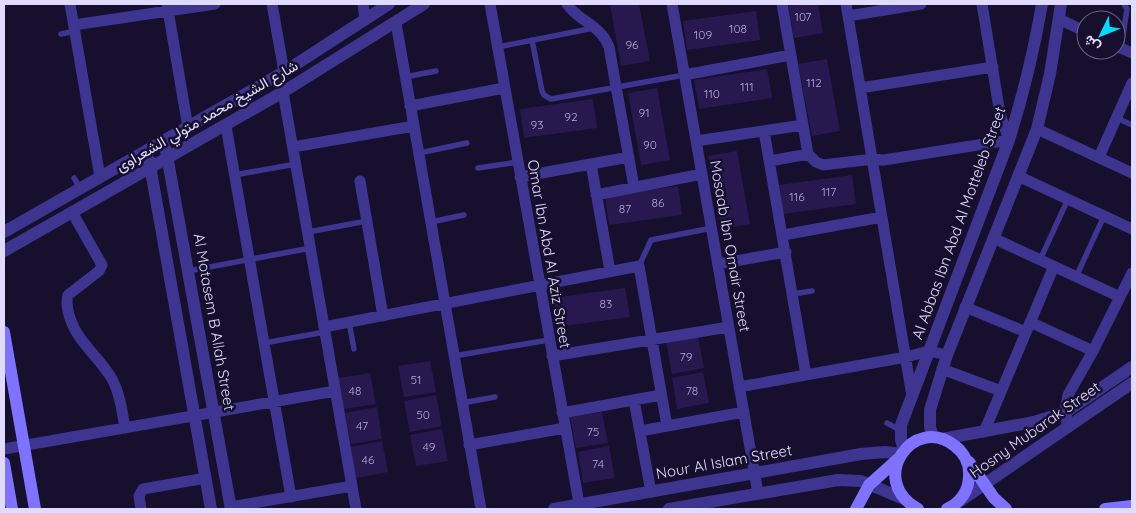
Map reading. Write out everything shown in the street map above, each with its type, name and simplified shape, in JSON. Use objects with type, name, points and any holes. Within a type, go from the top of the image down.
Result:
[{"type":"main road","points":[[4,332],[35,509]]},
{"type":"main road","points":[[856,509],[869,485],[917,440],[938,438],[950,442],[963,454],[994,498],[1006,509]]},
{"type":"main road","points":[[901,454],[895,476],[899,492],[904,499],[918,509]]},
{"type":"main road","points":[[950,508],[964,494],[969,481],[969,467],[963,454]]},
{"type":"main road","points":[[4,463],[6,489],[12,509]]},
{"type":"main road","points":[[1105,509],[1132,506]]},
{"type":"street","points":[[70,4],[100,177]]},
{"type":"street","points":[[75,28],[167,7],[215,4]]},
{"type":"street","points":[[272,4],[284,72]]},
{"type":"street","points":[[363,4],[365,20]]},
{"type":"street","name":"شارع الشيخ محمد متولي الشعراوى","points":[[4,232],[77,183],[100,177],[188,128],[284,72],[390,4]]},
{"type":"street","name":"شارع الشيخ محمد متولي الشعراوى","points":[[4,251],[226,126],[424,4]]},
{"type":"street","name":"Omar Ibn Abd Al Aziz Street","points":[[490,4],[579,507]]},
{"type":"street","points":[[567,4],[574,13],[596,28],[604,37],[608,47],[634,188]]},
{"type":"street","name":"Mosaab Ibn Omair Street","points":[[672,4],[758,493]]},
{"type":"street","points":[[782,4],[808,154],[816,162],[823,165],[884,160],[1009,140],[1000,114],[982,4]]},
{"type":"street","points":[[846,4],[912,396]]},
{"type":"street","points":[[848,16],[921,4]]},
{"type":"street","name":"Al Abbas Ibn Abd Al Motteleb Street","points":[[900,430],[1009,140],[1020,106],[1042,4]]},
{"type":"street","points":[[938,438],[930,426],[930,410],[964,307],[1037,128],[1050,74],[1061,4]]},
{"type":"street","points":[[167,7],[188,128]]},
{"type":"street","points":[[1058,19],[1076,27]]},
{"type":"street","points":[[396,22],[481,509]]},
{"type":"street","points":[[684,75],[791,55]]},
{"type":"street","points":[[860,88],[993,67]]},
{"type":"street","points":[[1099,157],[1132,83]]},
{"type":"street","points":[[410,106],[504,88]]},
{"type":"street","points":[[283,92],[356,509]]},
{"type":"street","points":[[696,141],[803,125]]},
{"type":"street","points":[[226,126],[291,497]]},
{"type":"street","points":[[293,147],[414,126]]},
{"type":"street","points":[[1037,128],[1132,172]]},
{"type":"street","points":[[764,131],[806,375]]},
{"type":"street","name":"Al Motasem B Allah Street","points":[[165,141],[230,508]]},
{"type":"street","points":[[148,150],[211,509]]},
{"type":"street","points":[[770,161],[808,154]]},
{"type":"street","points":[[520,177],[628,157]]},
{"type":"street","points":[[591,164],[610,271]]},
{"type":"street","points":[[596,195],[702,174]]},
{"type":"street","points":[[1018,176],[1132,229]]},
{"type":"street","points":[[360,181],[384,316]]},
{"type":"street","points":[[72,212],[102,265],[99,272],[68,295],[66,301],[78,337],[113,380],[118,392],[125,428]]},
{"type":"street","points":[[783,235],[882,217]]},
{"type":"street","points":[[993,238],[1120,297]]},
{"type":"street","points":[[718,264],[786,252]]},
{"type":"street","points":[[325,330],[349,322],[639,266],[667,426]]},
{"type":"street","points":[[984,432],[1054,266]]},
{"type":"street","points":[[1067,428],[1068,395],[1094,351],[1132,276]]},
{"type":"street","points":[[964,307],[1028,327],[1094,351]]},
{"type":"street","points":[[552,356],[729,327]]},
{"type":"street","points":[[740,387],[906,357],[929,351],[947,355]]},
{"type":"street","name":"Hosny Mubarak Street","points":[[938,438],[984,432],[1034,422],[1066,412],[1132,367]]},
{"type":"street","points":[[942,369],[1001,390]]},
{"type":"street","name":"Hosny Mubarak Street","points":[[950,508],[1132,383]]},
{"type":"street","points":[[4,449],[335,391]]},
{"type":"street","points":[[562,413],[661,395]]},
{"type":"street","points":[[634,400],[651,492]]},
{"type":"street","points":[[640,431],[744,412]]},
{"type":"street","points":[[469,445],[565,428]]},
{"type":"street","points":[[900,430],[901,454]]},
{"type":"street","name":"Nour Al Islam Street","points":[[554,509],[579,507],[651,492],[869,453],[901,454]]},
{"type":"street","points":[[141,509],[139,496],[143,489],[206,478]]},
{"type":"street","points":[[669,509],[694,507],[832,480],[861,481],[904,499]]},
{"type":"street","points":[[230,508],[352,486]]},
{"type":"lane","points":[[60,34],[75,28]]},
{"type":"lane","points":[[498,47],[596,28]]},
{"type":"lane","points":[[532,40],[542,91],[548,98],[553,99],[684,75]]},
{"type":"lane","points":[[405,77],[436,71]]},
{"type":"lane","points":[[1116,118],[1132,125]]},
{"type":"lane","points":[[418,153],[467,143]]},
{"type":"lane","points":[[478,168],[518,162]]},
{"type":"lane","points":[[234,175],[296,164]]},
{"type":"lane","points":[[1040,260],[1068,199]]},
{"type":"lane","points":[[431,222],[464,215]]},
{"type":"lane","points":[[1076,277],[1104,216]]},
{"type":"lane","points":[[308,232],[367,221]]},
{"type":"lane","points":[[639,266],[651,240],[712,228]]},
{"type":"lane","points":[[188,271],[310,248]]},
{"type":"lane","points":[[793,294],[812,291]]},
{"type":"lane","points":[[349,322],[354,350]]},
{"type":"lane","points":[[264,344],[325,330]]},
{"type":"lane","points":[[454,356],[549,340]]},
{"type":"lane","points":[[462,403],[494,397]]},
{"type":"lane","points":[[887,423],[900,430]]},
{"type":"building","points":[[610,4],[639,4],[650,61],[621,66]]},
{"type":"building","points":[[788,4],[818,4],[823,33],[794,38]]},
{"type":"building","points":[[756,11],[760,40],[687,50],[683,21]]},
{"type":"building","points":[[827,59],[840,131],[812,136],[798,64]]},
{"type":"building","points":[[767,69],[772,98],[699,109],[694,80]]},
{"type":"building","points":[[657,88],[670,160],[641,165],[628,93]]},
{"type":"building","points":[[593,99],[597,128],[524,138],[520,109]]},
{"type":"building","points":[[737,151],[750,224],[721,229],[708,156]]},
{"type":"building","points":[[852,175],[856,204],[783,214],[779,185]]},
{"type":"building","points":[[678,186],[682,215],[609,225],[605,196]]},
{"type":"building","points":[[625,288],[630,317],[557,327],[552,298]]},
{"type":"building","points":[[698,337],[704,368],[672,374],[666,342]]},
{"type":"building","points":[[430,361],[436,392],[404,397],[398,366]]},
{"type":"building","points":[[703,372],[709,403],[677,409],[672,378]]},
{"type":"building","points":[[370,373],[376,404],[344,409],[338,378]]},
{"type":"building","points":[[436,395],[442,426],[410,432],[404,401]]},
{"type":"building","points":[[377,407],[382,439],[351,444],[345,413]]},
{"type":"building","points":[[602,412],[608,443],[576,448],[570,417]]},
{"type":"building","points":[[442,429],[448,461],[416,466],[410,435]]},
{"type":"building","points":[[382,441],[388,472],[356,478],[350,447]]},
{"type":"building","points":[[609,446],[615,478],[583,483],[578,452]]}]
